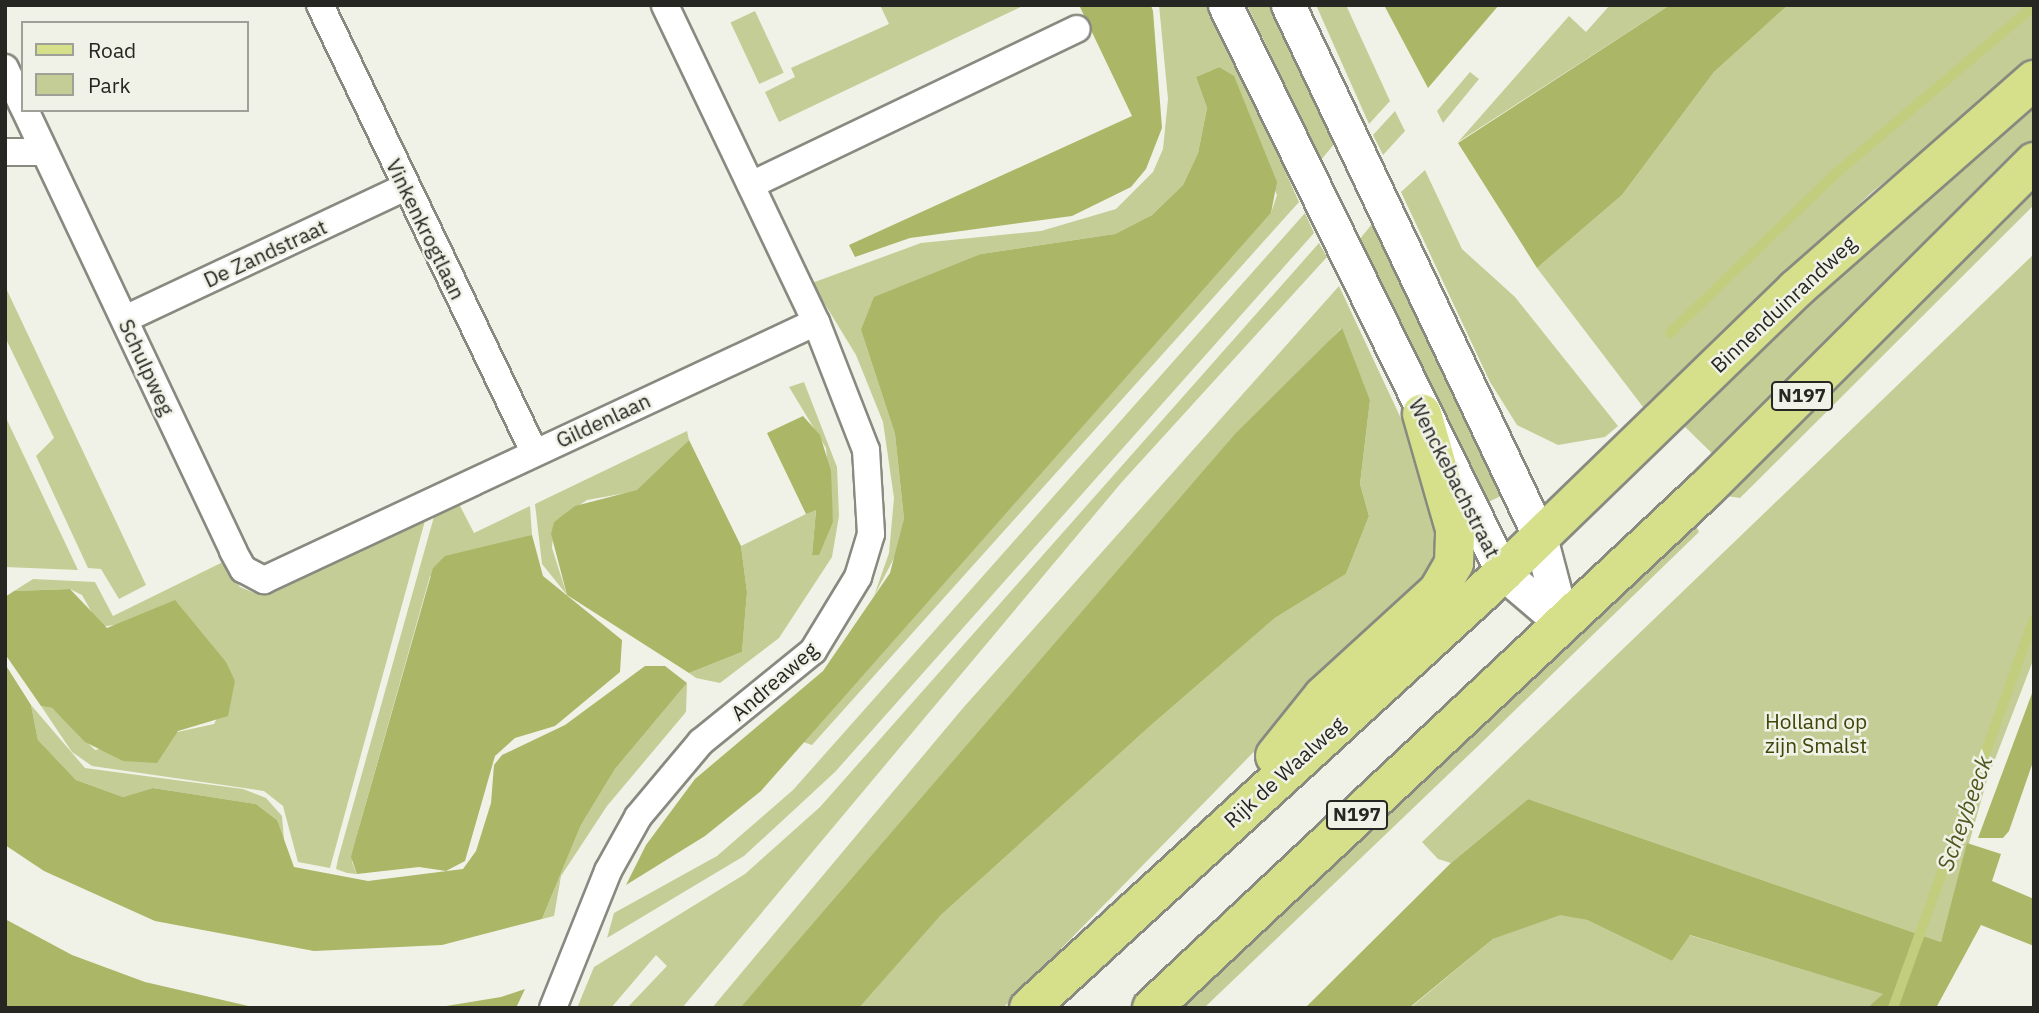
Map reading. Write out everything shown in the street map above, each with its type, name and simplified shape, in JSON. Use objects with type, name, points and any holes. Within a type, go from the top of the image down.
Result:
[{"type":"main road","name":"Binnenduinrandweg","points":[[1540,537],[1797,289],[2034,79]]},
{"type":"main road","name":"N197","points":[[1152,1008],[1563,624],[1886,314],[2034,162]]},
{"type":"main road","points":[[1205,843],[1323,696],[1446,579],[1455,530],[1422,414]]},
{"type":"main road","name":"Rijk de Waalweg","points":[[1029,1008],[1540,537]]},
{"type":"street","name":"Vinkenkrogtlaan","points":[[320,5],[534,452]]},
{"type":"street","points":[[665,5],[816,322]]},
{"type":"street","name":"Wenckebachstraat","points":[[1225,5],[1422,414],[1503,573],[1563,624]]},
{"type":"street","points":[[1289,5],[1540,537],[1563,624]]},
{"type":"street","points":[[751,185],[1076,29]]},
{"type":"street","name":"Schulpweg","points":[[5,68],[21,102]]},
{"type":"street","name":"Schulpweg","points":[[26,112],[233,551],[254,578]]},
{"type":"street","points":[[5,152],[44,152]]},
{"type":"street","name":"De Zandstraat","points":[[125,319],[405,187]]},
{"type":"street","name":"Gildenlaan","points":[[254,578],[295,569],[534,452],[816,322]]},
{"type":"street","name":"Andreaweg","points":[[552,1008],[608,871],[638,817],[701,742],[813,651],[859,577],[871,534],[866,450],[816,322]]},
{"type":"green space","points":[[880,5],[1025,5],[779,122],[765,92],[795,77],[791,68],[889,24]]},
{"type":"green space","points":[[1079,5],[1151,5],[1153,11],[1162,128],[1146,169],[1131,187],[1072,216],[910,238],[855,257],[849,245],[1132,116]]},
{"type":"green space","points":[[1159,5],[1211,5],[1299,202],[812,745],[803,742],[1271,213],[1277,195],[1219,67],[1196,77],[1207,108],[1198,153],[1183,185],[1152,215],[1115,234],[981,254],[861,330],[895,434],[904,519],[901,545],[874,596],[889,553],[894,498],[883,422],[856,355],[812,283],[921,243],[1041,231],[1116,209],[1153,172],[1163,149],[1168,99]]},
{"type":"green space","points":[[1247,5],[1270,5],[1335,143],[1321,160]]},
{"type":"green space","points":[[1316,5],[1346,5],[1390,101],[1369,124]]},
{"type":"green space","points":[[1384,5],[1499,5],[1428,88]]},
{"type":"green space","points":[[1610,5],[1670,5],[1458,142],[1569,16],[1586,32]]},
{"type":"green space","points":[[1670,5],[1788,5],[1714,72],[1622,195],[1537,268],[1458,143]]},
{"type":"green space","points":[[1788,5],[2034,5],[2034,61],[1871,193],[1643,407],[1537,268],[1622,195],[1714,72]]},
{"type":"green space","points":[[755,11],[784,73],[759,84],[731,22]]},
{"type":"green space","points":[[1219,67],[1234,76],[1277,182],[1271,213],[761,791],[705,836],[626,885],[646,845],[695,779],[823,671],[890,573],[904,519],[895,434],[861,330],[874,297],[981,254],[1115,234],[1152,215],[1183,185],[1198,153],[1207,108],[1196,77]]},
{"type":"green space","points":[[1470,72],[1479,79],[1443,123],[1437,111]]},
{"type":"green space","points":[[2034,100],[2034,144],[1721,462],[1680,422]]},
{"type":"green space","points":[[1395,111],[1405,131],[1383,155],[1373,135]]},
{"type":"green space","points":[[1425,170],[1462,249],[1515,297],[1618,426],[1605,437],[1558,445],[1517,425],[1490,382],[1401,192]]},
{"type":"green space","points":[[2034,174],[2034,205],[1740,498],[1726,496]]},
{"type":"green space","points":[[1305,213],[1314,233],[835,772],[744,856],[607,938],[614,913],[717,856],[793,790]]},
{"type":"green space","points":[[1372,224],[1503,495],[1482,505],[1359,240]]},
{"type":"green space","points":[[1319,243],[1327,257],[1121,483],[682,1008],[627,1008],[667,966],[656,955],[611,1008],[577,1008],[594,967],[745,874],[820,807]]},
{"type":"green space","name":"Holland op zijn Smalst","points":[[2034,254],[2034,658],[1987,780],[1941,942],[1528,799],[1451,863],[1438,859],[1422,842]]},
{"type":"green space","points":[[5,286],[146,585],[119,599],[101,569],[88,568],[36,456],[54,438],[5,337]]},
{"type":"green space","points":[[1339,286],[1433,487],[1436,552],[1429,573],[1003,1008],[859,1008],[941,915],[1149,727],[1275,618],[1346,574],[1369,516],[1360,484],[1370,400],[1341,328],[740,1008],[712,1008],[963,708]]},
{"type":"green space","points":[[1342,328],[1370,400],[1360,484],[1369,516],[1346,574],[1275,618],[1149,727],[941,915],[859,1008],[740,1008],[1235,434]]},
{"type":"green space","points":[[804,382],[837,467],[839,516],[832,557],[779,638],[720,683],[696,678],[689,673],[742,652],[747,592],[741,546],[816,509],[812,555],[833,522],[826,448],[789,387]]},
{"type":"green space","points":[[803,416],[820,435],[831,471],[833,522],[819,555],[812,555],[816,510],[806,514],[767,433]]},
{"type":"green space","points":[[7,420],[78,570],[5,567]]},
{"type":"green space","points":[[687,431],[689,440],[637,491],[587,500],[554,522],[552,548],[567,595],[542,564],[535,504]]},
{"type":"green space","points":[[689,440],[741,546],[747,592],[742,652],[689,673],[567,595],[551,534],[554,522],[575,506],[637,490]]},
{"type":"green space","points":[[458,502],[474,533],[530,506],[532,535],[430,576],[358,831],[352,862],[357,874],[347,873],[336,869],[338,859],[435,513]]},
{"type":"green space","points":[[426,517],[330,868],[298,862],[283,806],[264,791],[92,766],[72,752],[41,706],[52,708],[95,750],[214,724],[235,681],[214,652],[121,624],[100,627],[82,595],[70,589],[14,591],[33,579],[95,582],[113,616],[225,561],[240,587],[260,595]]},
{"type":"green space","points":[[1692,518],[1699,532],[1477,747],[1204,1008],[1184,1008]]},
{"type":"green space","points":[[532,535],[543,576],[622,640],[620,672],[555,726],[515,738],[495,756],[465,861],[446,871],[419,867],[357,874],[351,857],[433,568],[445,556]]},
{"type":"green space","points":[[70,589],[107,628],[175,600],[226,662],[235,681],[228,716],[178,731],[157,763],[123,761],[85,742],[52,708],[41,706],[5,654],[5,597],[14,591]]},
{"type":"green space","points":[[5,664],[31,705],[38,740],[76,780],[123,797],[153,788],[256,804],[277,820],[294,867],[368,881],[463,869],[476,851],[491,803],[494,765],[502,755],[565,725],[645,666],[665,666],[687,683],[615,769],[581,825],[542,919],[442,945],[314,951],[155,921],[44,871],[5,845]]},
{"type":"green space","points":[[687,683],[686,712],[607,806],[561,876],[554,916],[542,919],[581,825],[615,769]]},
{"type":"green space","points":[[2034,688],[2034,759],[2009,831],[2003,838],[1978,838]]},
{"type":"green space","points":[[31,705],[85,768],[243,789],[266,798],[282,816],[285,852],[277,820],[256,804],[153,788],[123,797],[76,780],[38,740]]},
{"type":"green space","points":[[1528,799],[1941,942],[1967,843],[2001,854],[1992,881],[2034,899],[2034,946],[1981,925],[1936,1008],[1867,1008],[1883,994],[1690,935],[1672,961],[1587,920],[1560,915],[1493,939],[1409,1008],[1305,1008],[1451,863]]},
{"type":"green space","points":[[1560,914],[1587,920],[1672,961],[1689,935],[1884,994],[1867,1008],[1410,1008],[1493,939]]},
{"type":"green space","points":[[5,919],[72,955],[145,982],[257,1008],[5,1008]]},
{"type":"green space","points":[[525,989],[516,1008],[434,1008],[501,997]]},
{"type":"waterway","points":[[1670,333],[1835,174],[2034,6]]},
{"type":"waterway","name":"Scheybeeck","points":[[1893,1008],[2034,619]]}]
